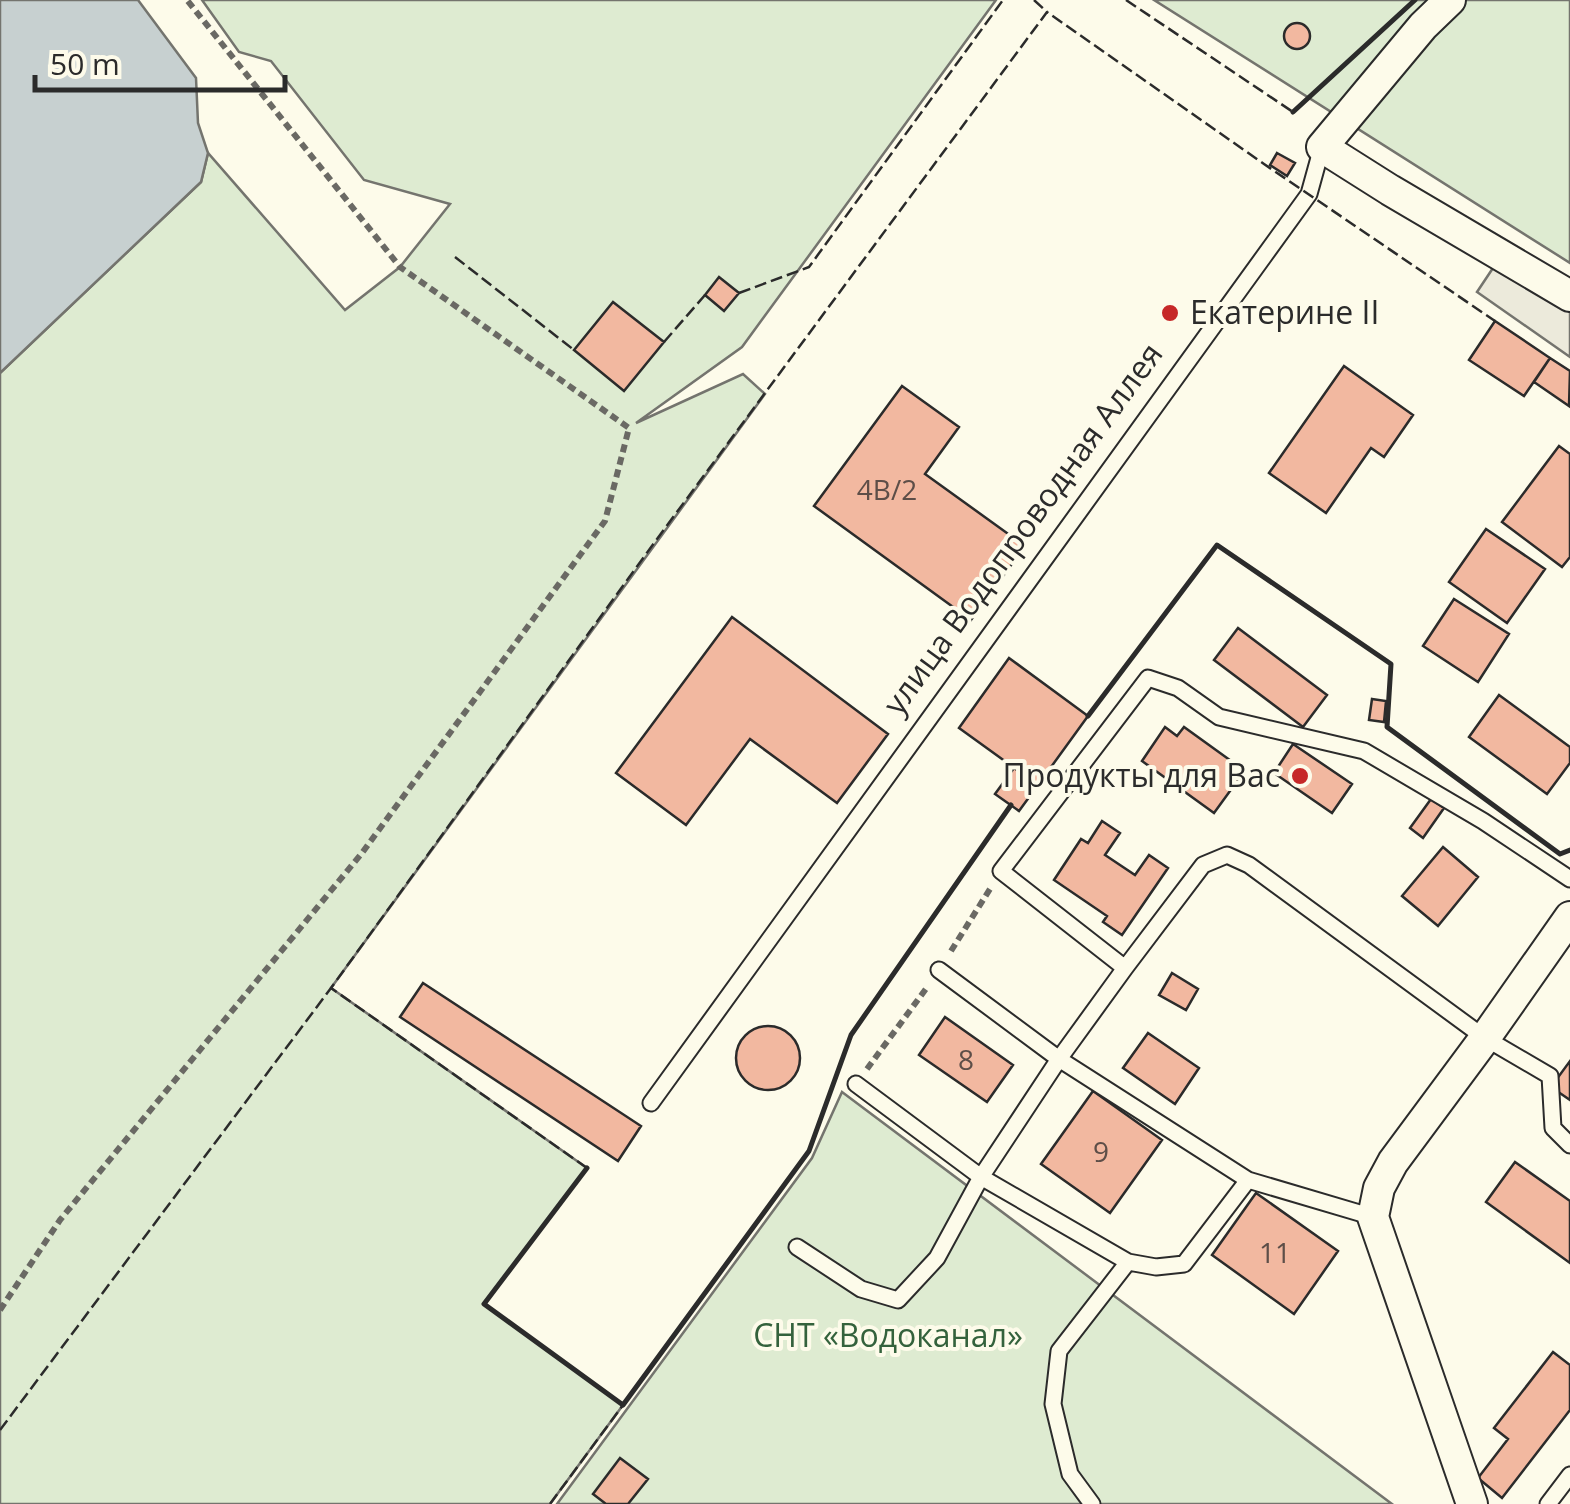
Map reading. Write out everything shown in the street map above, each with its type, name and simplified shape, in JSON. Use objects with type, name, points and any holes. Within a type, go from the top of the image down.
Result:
[{"type":"street","name":"улица Водопроводная Аллея","points":[[1322,148],[1450,0]]},
{"type":"street","points":[[1322,148],[1570,296]]},
{"type":"street","points":[[1472,1504],[1373,1216],[1379,1188],[1393,1162],[1570,917]]},
{"type":"lane","name":"улица Водопроводная Аллея","points":[[651,1103],[1309,194],[1322,148]]},
{"type":"lane","points":[[1125,968],[1002,871],[1148,678],[1178,688],[1219,717],[1364,751],[1570,878]]},
{"type":"lane","points":[[797,1247],[861,1289],[898,1300],[937,1258],[981,1177],[1058,1059],[1125,968],[1203,865],[1226,855],[1249,865],[1485,1038],[1550,1076],[1553,1128],[1570,1145]]},
{"type":"lane","points":[[939,970],[1058,1059],[1248,1180],[1373,1216]]},
{"type":"lane","points":[[856,1084],[981,1177],[1128,1262],[1156,1267],[1184,1264],[1248,1180]]},
{"type":"lane","points":[[1092,1504],[1070,1474],[1054,1404],[1059,1350],[1128,1262]]},
{"type":"lane","points":[[1549,1504],[1570,1474]]},
{"type":"path","points":[[0,1310],[60,1220],[362,854],[606,521],[629,428],[400,266],[187,0]]},
{"type":"green space","points":[[202,0],[996,0],[742,347],[636,423],[743,374],[765,394],[331,988],[587,1168],[484,1304],[623,1405],[550,1504],[0,1504],[0,373],[201,182],[208,153],[345,310],[400,267],[450,204],[364,180],[271,61],[239,52]]},
{"type":"green space","points":[[1154,0],[1570,0],[1570,263]]},
{"type":"green space","name":"СНТ «Водоканал»","points":[[842,1092],[1392,1504],[557,1504],[812,1158]]},
{"type":"shaded area","points":[[0,0],[138,0],[196,78],[198,123],[208,153],[201,182],[0,373]]},
{"type":"shaded area","points":[[1501,256],[1570,295],[1570,357],[1477,292]]},
{"type":"building","points":[[1297,23],[1306,27],[1310,36],[1306,45],[1297,49],[1288,45],[1284,36],[1288,27]]},
{"type":"building","points":[[1277,153],[1295,163],[1287,176],[1270,165]]},
{"type":"building","points":[[719,277],[739,293],[724,311],[705,295]]},
{"type":"building","points":[[613,302],[664,342],[624,391],[574,350]]},
{"type":"building","points":[[1495,321],[1550,358],[1524,396],[1469,360]]},
{"type":"building","points":[[1550,358],[1570,371],[1569,406],[1534,382]]},
{"type":"building","points":[[1344,366],[1413,415],[1384,457],[1371,448],[1326,513],[1269,473]]},
{"type":"building","points":[[902,386],[959,427],[925,474],[1025,546],[971,620],[814,506]]},
{"type":"building","points":[[1559,446],[1570,454],[1570,557],[1562,567],[1502,522]]},
{"type":"building","points":[[1486,529],[1545,569],[1507,623],[1449,582]]},
{"type":"building","points":[[1454,599],[1509,634],[1478,682],[1423,646]]},
{"type":"building","points":[[732,617],[888,734],[837,803],[750,739],[686,825],[616,773]]},
{"type":"building","points":[[1238,628],[1327,695],[1303,727],[1214,660]]},
{"type":"building","points":[[1009,658],[1088,716],[1038,785],[959,728]]},
{"type":"building","points":[[1499,695],[1570,747],[1570,763],[1547,794],[1469,737]]},
{"type":"building","points":[[1372,699],[1386,701],[1384,722],[1369,720]]},
{"type":"building","points":[[1165,727],[1177,736],[1184,727],[1234,763],[1228,772],[1238,780],[1214,813],[1142,761]]},
{"type":"building","points":[[1293,744],[1352,784],[1332,813],[1274,773]]},
{"type":"building","points":[[1014,768],[1038,785],[1019,811],[995,794]]},
{"type":"building","points":[[1431,799],[1444,808],[1423,838],[1410,828]]},
{"type":"building","points":[[1102,821],[1120,833],[1105,855],[1135,875],[1149,855],[1168,868],[1122,935],[1103,922],[1107,916],[1054,880],[1081,839],[1088,843]]},
{"type":"building","points":[[1443,847],[1478,877],[1438,926],[1402,896]]},
{"type":"building","points":[[1172,973],[1198,989],[1186,1010],[1159,995]]},
{"type":"building","points":[[423,983],[641,1126],[618,1161],[400,1017]]},
{"type":"building","points":[[945,1017],[1013,1065],[987,1102],[919,1055]]},
{"type":"building","points":[[768,1026],[791,1035],[800,1058],[791,1081],[768,1090],[745,1081],[736,1058],[745,1035]]},
{"type":"building","points":[[1148,1033],[1199,1068],[1175,1104],[1123,1068]]},
{"type":"building","points":[[1570,1061],[1570,1100],[1551,1087]]},
{"type":"building","points":[[1093,1091],[1162,1140],[1110,1213],[1041,1164]]},
{"type":"building","points":[[1515,1162],[1570,1201],[1570,1263],[1486,1202]]},
{"type":"building","points":[[1256,1193],[1338,1251],[1294,1314],[1212,1255]]},
{"type":"building","points":[[1553,1352],[1570,1365],[1570,1410],[1502,1498],[1478,1478],[1508,1439],[1494,1428]]},
{"type":"building","points":[[620,1458],[648,1479],[628,1504],[606,1504],[593,1494]]},
{"type":"fence","points":[[739,293],[809,267],[1003,0]]},
{"type":"fence","points":[[1034,0],[1047,12]]},
{"type":"fence","points":[[1126,0],[1293,112]]},
{"type":"fence","points":[[587,1168],[331,988],[1047,12],[1495,321]]},
{"type":"fence","points":[[455,257],[574,350]]},
{"type":"fence","points":[[664,342],[705,295]]},
{"type":"fence","points":[[0,1430],[331,988]]},
{"type":"fence","points":[[550,1504],[623,1405]]},
{"type":"wall","points":[[1293,112],[1415,0]]},
{"type":"wall","points":[[1088,716],[1217,545],[1391,664],[1387,727],[1560,854],[1570,850]]},
{"type":"wall","points":[[587,1168],[484,1304],[623,1405],[809,1151],[851,1035],[1011,805]]},
{"type":"place","name":"Екатерине II","points":[[1170,313]]},
{"type":"place","name":"Продукты для Вас","points":[[1300,776]]}]
